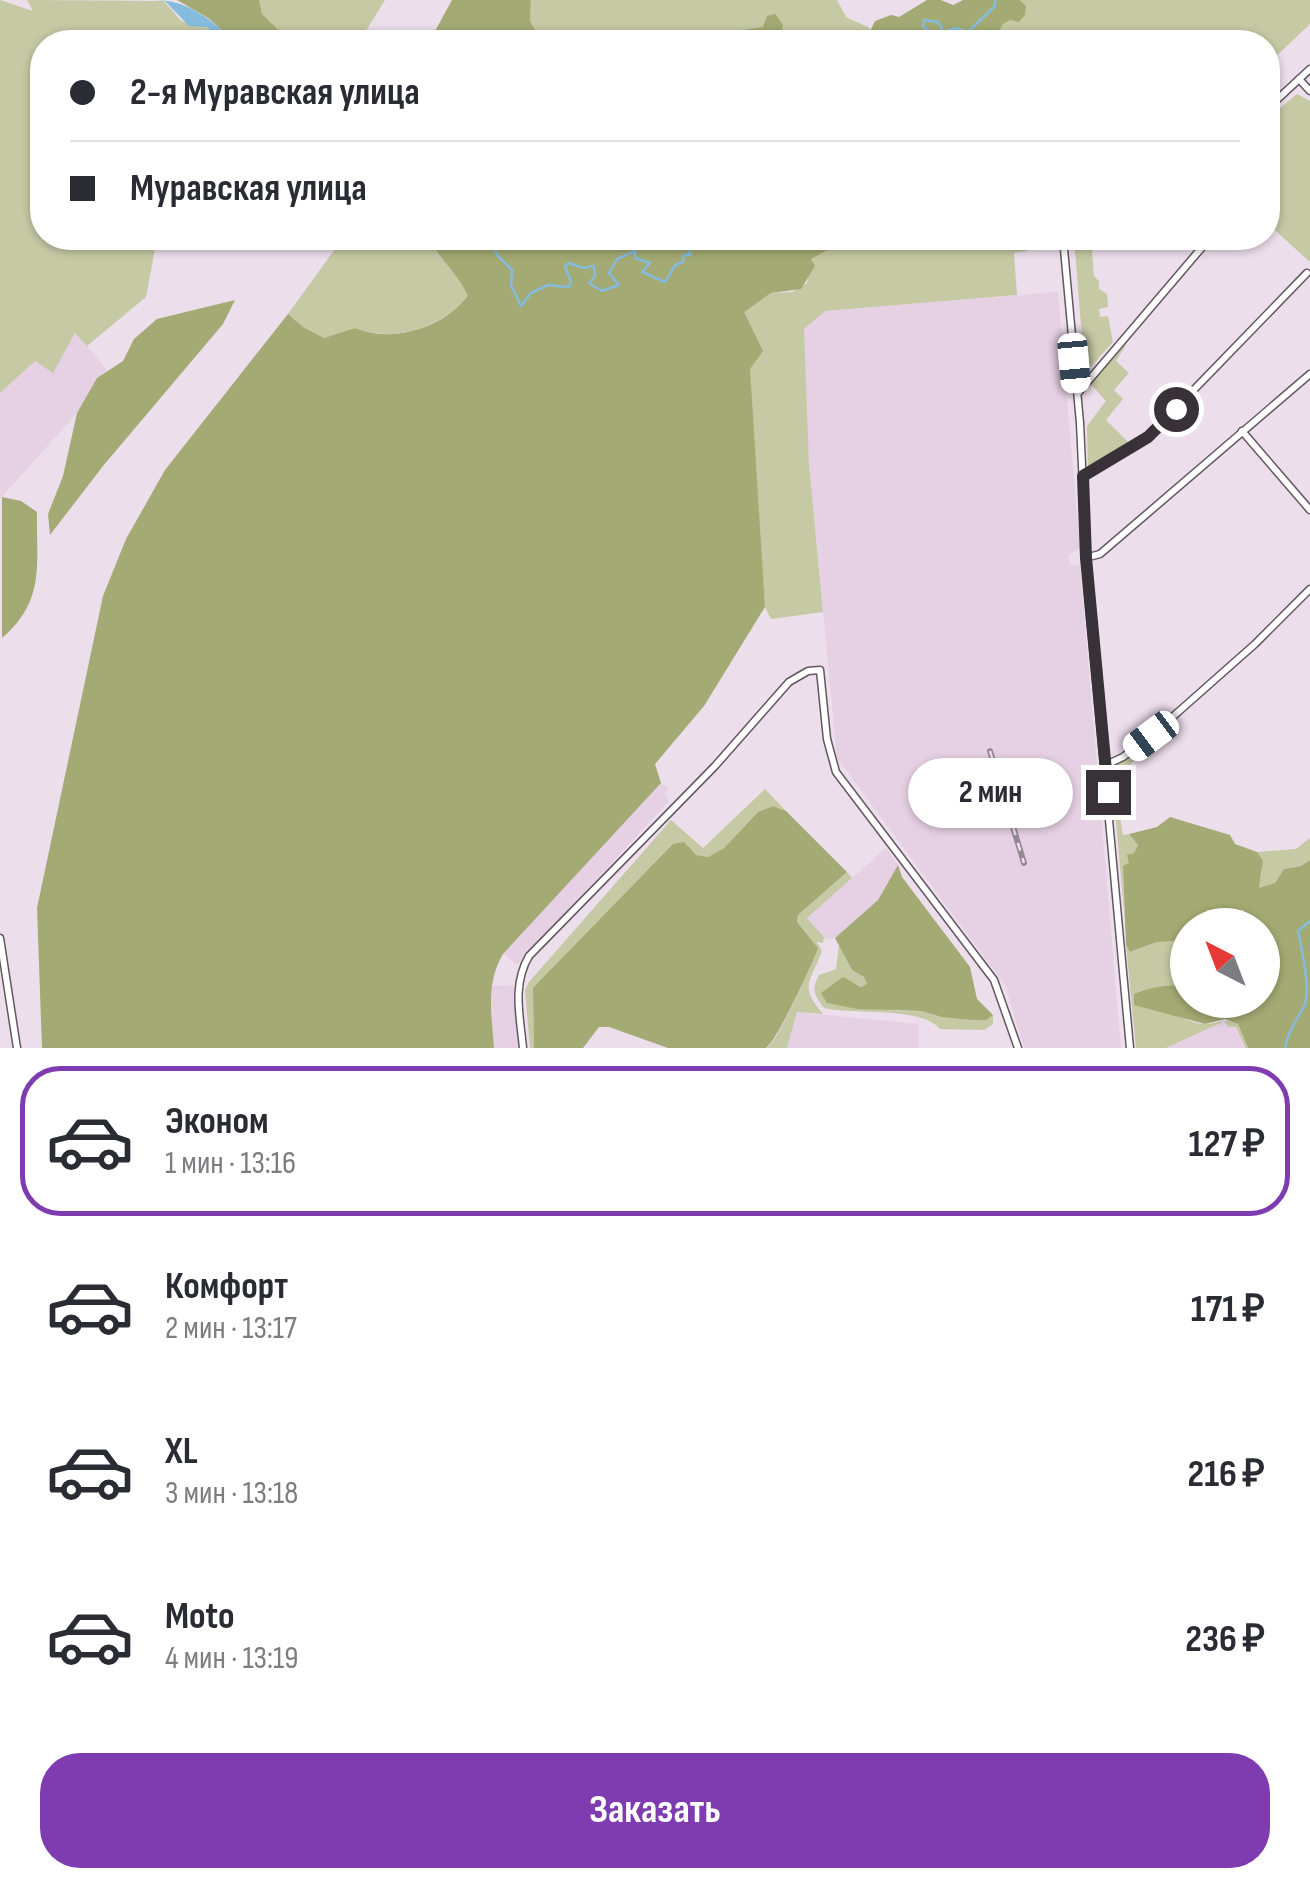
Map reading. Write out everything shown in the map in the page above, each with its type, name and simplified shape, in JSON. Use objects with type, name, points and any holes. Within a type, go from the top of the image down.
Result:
[{"type":"street","points":[[1280,96],[1310,69]]},
{"type":"street","points":[[1299,78],[1310,91]]},
{"type":"street","points":[[1065,250],[1086,558],[1130,1048]]},
{"type":"street","points":[[1077,395],[1200,250]]},
{"type":"street","points":[[1083,476],[1148,437],[1307,274]]},
{"type":"street","points":[[1086,558],[1100,554],[1310,374]]},
{"type":"street","points":[[1242,431],[1310,510]]},
{"type":"street","points":[[1106,765],[1151,736],[1255,644],[1310,589]]},
{"type":"street","points":[[523,1048],[518,992],[519,977],[529,956],[715,766],[789,682],[808,671],[820,670],[826,739],[836,772],[994,980],[1018,1048]]},
{"type":"street","points":[[0,938],[17,1048]]},
{"type":"shaded area","points":[[1058,292],[1080,549],[1069,554],[1069,559],[1070,564],[1080,566],[1121,1048],[1024,1048],[1005,985],[837,758],[809,464],[803,329],[824,311]]},
{"type":"shaded area","points":[[76,332],[107,370],[97,378],[77,413],[0,499],[0,393],[35,361],[53,372]]},
{"type":"shaded area","points":[[661,783],[669,789],[665,794],[669,801],[517,965],[503,954]]},
{"type":"shaded area","points":[[886,848],[898,865],[878,900],[835,938],[826,939],[807,918]]},
{"type":"shaded area","points":[[514,985],[519,1048],[494,1048],[490,986]]},
{"type":"shaded area","points":[[797,1012],[919,1024],[919,1048],[787,1048]]},
{"type":"shaded area","points":[[1225,1021],[1236,1027],[1244,1048],[1167,1048]]},
{"type":"green space","points":[[0,0],[33,11],[27,0],[164,1],[181,21],[209,30],[30,30],[30,250],[155,250],[146,297],[87,346],[75,333],[53,373],[35,361],[0,393]]},
{"type":"green space","points":[[177,0],[259,0],[262,14],[279,30],[222,30]]},
{"type":"green space","points":[[259,0],[385,0],[366,30],[279,30],[262,14]]},
{"type":"green space","points":[[452,0],[531,0],[530,21],[535,30],[436,30]]},
{"type":"green space","points":[[531,0],[837,0],[846,17],[870,28],[782,30],[783,25],[752,30],[535,30],[530,21]]},
{"type":"green space","points":[[927,0],[953,5],[963,0],[1020,0],[1026,6],[1019,22],[1010,20],[1000,30],[871,30],[875,21],[891,15],[899,17]]},
{"type":"green space","points":[[1020,0],[1310,0],[1310,24],[1280,53],[1280,30],[1000,30],[1026,6]]},
{"type":"green space","points":[[775,14],[782,30],[743,30],[763,27],[767,16]]},
{"type":"green space","points":[[1297,94],[1310,101],[1310,262],[1280,235],[1280,108]]},
{"type":"green space","points":[[334,250],[436,250],[469,296],[431,324],[401,333],[355,328],[324,338],[288,314]]},
{"type":"green space","points":[[436,250],[827,250],[811,259],[815,266],[801,289],[771,293],[744,312],[763,351],[750,369],[765,607],[704,706],[655,764],[661,783],[503,954],[492,988],[494,1048],[42,1048],[37,908],[103,596],[126,539],[165,470],[288,314],[324,338],[355,328],[385,334],[431,324],[468,296]]},
{"type":"green space","points":[[821,250],[1027,251],[1014,253],[1017,295],[825,311],[804,329],[809,464],[823,612],[771,619],[765,607],[743,312],[771,293],[792,292],[807,283],[810,259]]},
{"type":"green space","points":[[1075,250],[1092,250],[1094,276],[1099,289],[1107,294],[1108,307],[1099,309],[1100,317],[1108,316],[1113,342],[1089,369],[1084,363]]},
{"type":"green space","points":[[235,300],[223,324],[50,535],[48,514],[63,476],[77,413],[97,378],[123,361],[134,339],[157,319]]},
{"type":"green space","points":[[1123,342],[1126,345],[1116,361],[1129,373],[1114,390],[1123,399],[1106,420],[1130,444],[1088,470],[1087,426],[1106,401],[1089,382]]},
{"type":"green space","points":[[2,497],[21,501],[37,512],[37,548],[32,595],[26,610],[2,638]]},
{"type":"green space","points":[[1139,750],[1120,777],[1117,800],[1123,835],[1129,834],[1138,845],[1129,864],[1123,867],[1125,921],[1111,768]]},
{"type":"green space","points":[[765,789],[786,811],[773,806],[758,812],[724,848],[708,857],[696,855],[533,988],[534,1048],[530,1048],[525,990],[529,982],[671,820],[703,848]]},
{"type":"green space","points":[[773,806],[786,811],[847,872],[798,915],[797,922],[818,948],[771,1043],[766,1048],[668,1048],[599,1027],[583,1048],[534,1048],[533,988],[673,844],[684,842],[696,855],[708,857],[724,848],[758,812]]},
{"type":"green space","points":[[1170,817],[1230,835],[1235,844],[1257,852],[1263,861],[1259,888],[1275,883],[1284,869],[1310,860],[1310,1048],[1248,1048],[1238,1024],[1225,1019],[1205,1024],[1183,1018],[1280,1018],[1280,908],[1170,908],[1170,942],[1130,952],[1126,945],[1123,866],[1129,863],[1127,855],[1134,853],[1138,845],[1129,834],[1157,827]]},
{"type":"green space","points":[[1310,838],[1310,860],[1284,869],[1275,883],[1258,889],[1262,873],[1257,852],[1296,849]]},
{"type":"green space","points":[[898,865],[902,877],[970,967],[977,999],[993,1015],[986,1020],[942,1017],[922,1011],[857,1009],[827,1003],[821,993],[843,977],[861,987],[867,984],[864,977],[852,970],[835,938],[878,900]]},
{"type":"green space","points":[[847,872],[852,878],[807,918],[824,937],[823,943],[817,942],[822,951],[809,983],[811,996],[823,1014],[797,1012],[787,1048],[767,1048],[786,1018],[818,948],[797,922],[798,915]]},
{"type":"green space","points":[[1170,942],[1170,986],[1139,991],[1170,1011],[1170,1018],[1206,1024],[1224,1022],[1166,1048],[1136,1048],[1126,945],[1131,952]]},
{"type":"green space","points":[[839,945],[852,970],[864,977],[867,984],[862,987],[843,978],[832,986],[827,1003],[931,1011],[967,1020],[993,1015],[993,1024],[984,1030],[940,1029],[931,1022],[903,1014],[824,1008],[814,989],[819,975],[836,969]]},
{"type":"green space","points":[[1168,986],[1170,1015],[1134,1005],[1134,994]]},
{"type":"green space","points":[[1225,1021],[1238,1024],[1248,1048],[1236,1027],[1228,1027]]},
{"type":"water","points":[[155,0],[167,1],[189,8],[222,30],[189,26],[165,1]]},
{"type":"waterway","points":[[970,30],[995,6],[995,0]]},
{"type":"waterway","points":[[928,30],[923,27],[924,20],[938,22],[943,30]]},
{"type":"waterway","points":[[950,30],[962,30]]},
{"type":"waterway","points":[[495,250],[512,270],[511,285],[521,306],[531,293],[548,285],[569,287],[565,266],[569,263],[583,268],[594,266],[595,276],[589,283],[602,291],[619,285],[609,273],[617,259],[635,251],[635,258],[650,263],[642,272],[665,282],[675,265],[683,262],[684,255],[691,255],[688,250]]},
{"type":"waterway","points":[[1285,1048],[1305,1004],[1306,978],[1298,931],[1310,921]]},
{"type":"railway","points":[[990,751],[1024,863]]},
{"type":"route","points":[[1108,792],[1086,558],[1083,476],[1148,437],[1176,409]]}]
